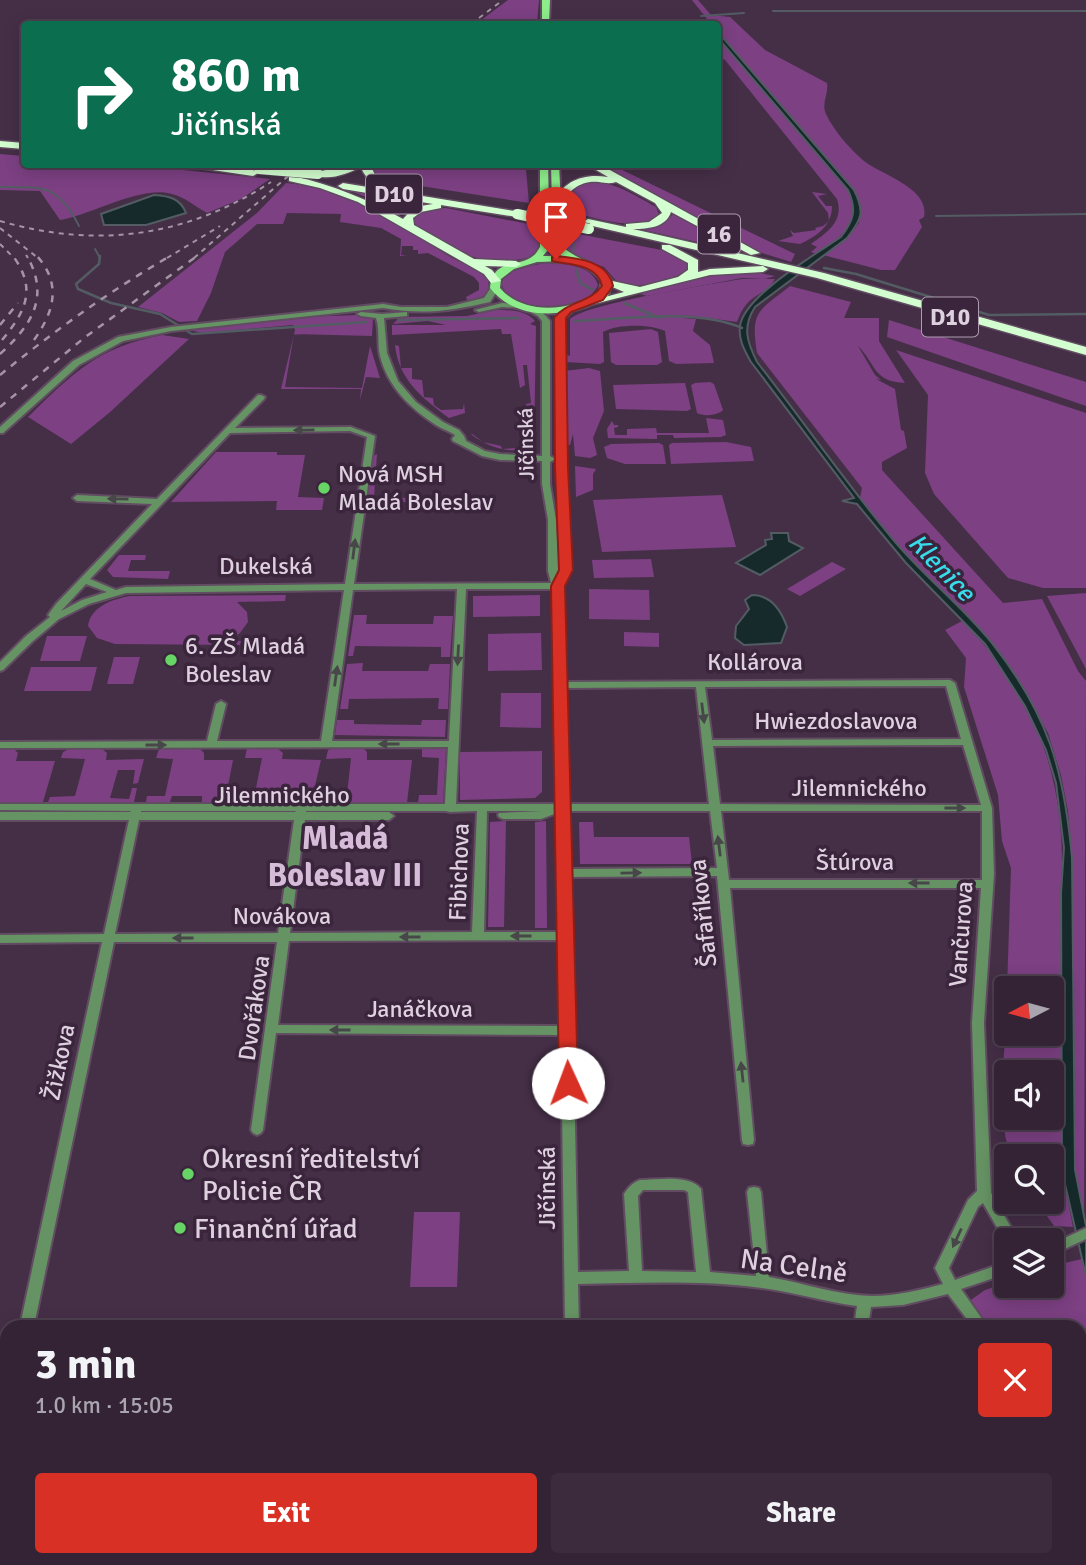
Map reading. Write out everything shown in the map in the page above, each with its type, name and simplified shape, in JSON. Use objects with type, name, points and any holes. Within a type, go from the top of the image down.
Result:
[{"type":"highway","points":[[0,146],[21,148]]},
{"type":"highway","name":"D10","points":[[222,168],[396,188],[589,225],[775,267],[1086,351]]},
{"type":"highway","name":"D10","points":[[240,168],[293,179],[313,178],[478,207],[516,211]]},
{"type":"highway","points":[[313,178],[341,173],[350,168]]},
{"type":"highway","points":[[365,168],[373,179],[396,188]]},
{"type":"highway","name":"16","points":[[598,168],[775,267]]},
{"type":"highway","points":[[313,178],[362,200],[488,272],[495,285]]},
{"type":"highway","points":[[556,203],[565,188],[577,181],[598,178],[624,184]]},
{"type":"highway","points":[[589,225],[651,224],[666,216],[660,204]]},
{"type":"highway","points":[[410,227],[408,217],[424,207],[478,207]]},
{"type":"highway","name":"D10","points":[[589,225],[647,241],[775,267]]},
{"type":"highway","points":[[647,241],[682,253],[694,262],[693,271],[683,278]]},
{"type":"highway","points":[[467,261],[516,264]]},
{"type":"highway","points":[[683,278],[730,268],[775,267]]},
{"type":"highway","name":"16","points":[[642,289],[683,278]]},
{"type":"highway","name":"D10","points":[[817,278],[1086,358]]},
{"type":"highway","points":[[607,281],[621,288],[642,289]]},
{"type":"highway","points":[[586,305],[642,289]]},
{"type":"main road","points":[[546,0],[546,21]]},
{"type":"main road","points":[[535,260],[545,247],[544,168]]},
{"type":"main road","points":[[555,168],[558,248],[570,260]]},
{"type":"main road","points":[[495,285],[502,272],[516,264],[535,260],[570,260],[596,268],[607,281],[604,294],[586,305],[570,309],[526,307]]},
{"type":"main road","name":"Jičínská","points":[[495,285],[507,300],[526,307]]},
{"type":"street","points":[[382,341],[387,334],[388,320],[394,313],[474,305],[491,298],[495,285]]},
{"type":"street","points":[[0,431],[87,355],[121,339],[171,329],[307,315],[465,312],[502,305],[526,307]]},
{"type":"street","name":"Jičínská","points":[[526,307],[541,314],[546,324],[546,458],[553,571],[558,586],[572,1320]]},
{"type":"street","name":"Jičínská","points":[[558,586],[566,570],[561,459],[560,318],[570,309]]},
{"type":"street","points":[[378,313],[382,320],[384,363],[394,383],[452,437],[482,453],[500,457],[561,459]]},
{"type":"street","points":[[52,618],[59,606],[261,397]]},
{"type":"street","points":[[230,431],[351,429],[371,436],[326,744]]},
{"type":"street","points":[[77,498],[160,502]]},
{"type":"street","points":[[85,580],[115,593]]},
{"type":"street","points":[[450,809],[462,586]]},
{"type":"street","name":"Dukelská","points":[[0,668],[52,618],[115,593],[155,588],[558,586]]},
{"type":"street","name":"Šafaříkova","points":[[700,683],[723,878],[748,1140]]},
{"type":"street","name":"Kollárova","points":[[561,685],[950,683]]},
{"type":"street","name":"Vančurova","points":[[950,683],[987,808],[987,884],[978,1023],[984,1193],[1005,1228]]},
{"type":"street","points":[[211,744],[221,704]]},
{"type":"street","name":"Hwiezdoslavova","points":[[707,743],[966,742]]},
{"type":"street","name":"Jilemnického","points":[[0,745],[452,744]]},
{"type":"street","name":"Jilemnického","points":[[0,807],[136,812]]},
{"type":"street","name":"Jilemnického","points":[[300,812],[450,809],[541,815],[563,809],[987,808]]},
{"type":"street","name":"Jilemnického","points":[[0,816],[136,812],[482,812]]},
{"type":"street","name":"Žižkova","points":[[28,1320],[136,812]]},
{"type":"street","name":"Dvořákova","points":[[257,1130],[273,1029],[300,812]]},
{"type":"street","name":"Fibichova","points":[[478,936],[482,812]]},
{"type":"street","name":"Štúrova","points":[[563,873],[987,884]]},
{"type":"street","name":"Novákova","points":[[0,939],[564,936]]},
{"type":"street","name":"Janáčkova","points":[[273,1029],[568,1031]]},
{"type":"street","points":[[636,1278],[631,1194],[640,1185],[686,1185],[694,1189],[704,1279]]},
{"type":"street","points":[[754,1192],[763,1282]]},
{"type":"street","points":[[976,1320],[951,1287],[942,1268],[973,1204],[984,1193]]},
{"type":"street","points":[[1064,1244],[1086,1233]]},
{"type":"street","name":"Na Celně","points":[[571,1278],[763,1282],[865,1301],[905,1299],[994,1272]]},
{"type":"street","points":[[862,1320],[865,1301]]},
{"type":"shaded area","points":[[508,0],[539,0],[537,21],[480,21]]},
{"type":"shaded area","points":[[692,0],[698,0],[711,15],[730,17],[765,50],[827,83],[825,110],[843,139],[864,161],[903,183],[920,198],[924,207],[924,217],[919,220],[922,227],[895,270],[881,270],[823,255],[847,238],[859,223],[854,190],[721,35],[721,21],[709,21]]},
{"type":"shaded area","points":[[721,35],[854,190],[861,210],[856,226],[847,238],[755,307],[748,321],[747,334],[757,362],[878,521],[992,643],[1027,694],[1040,719],[1058,770],[1072,858],[1075,1170],[1086,1226],[1086,1276],[1064,1180],[1062,1130],[1064,1130],[1064,1060],[1062,1060],[1062,1046],[1064,1046],[1064,976],[1061,976],[1061,893],[1064,848],[1056,783],[1046,750],[1025,706],[985,644],[906,563],[857,504],[842,501],[854,498],[751,362],[740,336],[744,314],[767,289],[841,237],[851,220],[853,203],[848,190],[721,42]]},
{"type":"shaded area","points":[[721,42],[848,190],[852,202],[852,220],[835,241],[817,254],[811,252],[817,247],[811,244],[829,230],[836,220],[839,207],[837,199],[721,58]]},
{"type":"shaded area","points":[[0,154],[21,156],[21,168],[163,168],[270,179],[241,199],[207,213],[181,197],[160,192],[131,197],[60,220],[40,191],[0,190]]},
{"type":"shaded area","points":[[371,168],[526,170],[529,203],[389,181],[371,171]]},
{"type":"shaded area","points":[[603,168],[618,168],[795,254],[791,262],[762,253]]},
{"type":"shaded area","points":[[585,182],[605,183],[622,189],[656,207],[659,215],[651,221],[628,224],[569,211],[570,191]]},
{"type":"shaded area","points":[[286,183],[331,192],[372,209],[454,259],[484,273],[488,276],[489,293],[483,299],[468,302],[466,297],[479,290],[479,283],[474,277],[428,253],[418,254],[418,250],[413,250],[413,246],[402,246],[401,255],[407,256],[400,256],[401,239],[381,228],[340,222],[341,214],[287,213],[283,224],[257,224],[225,252],[211,293],[197,321],[179,322],[162,313],[138,307],[257,213]]},
{"type":"shaded area","points":[[345,189],[432,203],[419,205],[398,215],[371,199]]},
{"type":"shaded area","points":[[812,192],[827,194],[818,196],[826,206],[832,206],[829,220],[828,213]]},
{"type":"shaded area","points":[[154,195],[173,199],[181,204],[186,213],[146,225],[104,225],[101,214]]},
{"type":"shaded area","points":[[446,208],[539,226],[538,250],[529,257],[506,261],[478,258],[451,248],[414,223],[413,217],[431,209]]},
{"type":"shaded area","points":[[673,214],[742,252],[639,229],[662,225]]},
{"type":"shaded area","points":[[828,222],[818,234],[800,244],[778,241],[793,236],[790,230],[794,233],[816,230],[815,228]]},
{"type":"shaded area","points":[[563,231],[672,252],[690,264],[689,268],[656,283],[619,284],[604,267],[565,250]]},
{"type":"shaded area","points":[[533,265],[570,265],[584,270],[595,278],[598,285],[592,294],[582,300],[557,307],[518,301],[503,287],[502,281],[506,275]]},
{"type":"shaded area","points":[[750,271],[775,276],[765,279],[742,278],[647,296],[640,294],[709,274]]},
{"type":"shaded area","points":[[742,279],[775,279],[766,290],[746,305],[737,322],[683,318],[696,319],[693,331],[710,345],[714,363],[676,364],[669,361],[665,331],[634,326],[617,327],[603,332],[604,362],[565,362],[565,331],[567,355],[570,356],[570,319],[581,313],[652,295]]},
{"type":"shaded area","points":[[790,286],[851,302],[844,318],[879,318],[879,341],[905,383],[881,376],[858,346],[875,375],[881,380],[876,379],[895,389],[901,430],[904,431],[907,448],[882,462],[882,470],[1003,603],[1042,599],[1078,671],[1086,681],[1084,1221],[1075,1170],[1072,858],[1068,811],[1061,775],[1048,733],[991,641],[912,562],[860,498],[862,488],[757,353],[756,319],[764,307]]},
{"type":"shaded area","points":[[507,310],[522,313],[535,321],[530,324],[536,326],[534,447],[502,449],[533,447],[532,442],[526,442],[525,438],[532,437],[526,404],[531,403],[527,365],[523,365],[525,385],[520,388],[511,334],[502,334],[501,329],[392,335],[392,325],[446,325],[428,321],[393,324],[400,317],[467,316]]},
{"type":"shaded area","points":[[357,315],[373,319],[372,336],[294,334],[293,325],[202,333],[190,330],[304,317]]},
{"type":"shaded area","points":[[889,320],[1086,382],[1086,406],[887,337]]},
{"type":"shaded area","points":[[651,329],[658,332],[662,362],[657,365],[616,365],[611,362],[609,333]]},
{"type":"shaded area","points":[[162,335],[189,339],[109,413],[71,444],[28,417],[88,364],[120,347]]},
{"type":"shaded area","points":[[294,335],[285,387],[362,388],[370,346],[380,378],[366,377],[360,400],[361,389],[281,389]]},
{"type":"shaded area","points":[[395,345],[399,346],[401,368],[397,357]]},
{"type":"shaded area","points":[[896,350],[1086,413],[1086,588],[1043,588],[1008,578],[934,494],[925,473],[928,395]]},
{"type":"shaded area","points":[[401,368],[412,368],[412,379],[422,380],[424,397],[433,398],[434,405],[441,410],[463,409],[464,403],[465,413],[449,418],[421,396]]},
{"type":"shaded area","points":[[589,368],[600,371],[604,411],[593,438],[597,455],[590,458],[575,456],[573,434],[570,445],[565,445],[564,371]]},
{"type":"shaded area","points":[[710,382],[714,384],[723,410],[711,415],[697,413],[691,385]]},
{"type":"shaded area","points":[[685,383],[691,409],[687,411],[616,409],[613,385]]},
{"type":"shaded area","points":[[706,418],[723,420],[726,435],[674,438],[673,435],[657,435],[657,439],[608,438],[607,429],[612,421],[614,425],[618,425],[614,428],[615,435],[627,435],[627,429],[656,428],[657,433],[709,433]]},
{"type":"shaded area","points":[[483,442],[501,446],[502,449],[494,447]]},
{"type":"shaded area","points":[[726,442],[751,447],[754,461],[671,464],[669,445],[672,443]]},
{"type":"shaded area","points":[[611,444],[663,445],[666,464],[625,464],[607,458],[604,447]]},
{"type":"shaded area","points":[[216,452],[305,455],[298,497],[324,498],[322,510],[276,510],[277,501],[171,502]]},
{"type":"shaded area","points":[[377,454],[374,497],[414,498],[413,502],[366,502],[373,456]]},
{"type":"shaded area","points":[[575,466],[596,469],[593,474],[593,490],[576,497]]},
{"type":"shaded area","points":[[722,495],[736,547],[602,552],[593,500]]},
{"type":"shaded area","points":[[771,533],[788,533],[789,541],[803,548],[760,575],[736,563],[766,545],[765,540],[772,539]]},
{"type":"shaded area","points":[[119,555],[146,555],[145,560],[131,560],[128,571],[170,571],[168,579],[113,577],[107,570]]},
{"type":"shaded area","points":[[651,559],[654,577],[594,578],[592,560]]},
{"type":"shaded area","points":[[832,562],[846,569],[800,596],[787,589]]},
{"type":"shaded area","points":[[589,589],[649,590],[650,620],[589,619]]},
{"type":"shaded area","points":[[1086,593],[1086,669],[1047,596]]},
{"type":"shaded area","points":[[286,595],[285,601],[237,602],[247,612],[248,622],[240,633],[228,640],[241,641],[240,645],[115,644],[97,638],[88,626],[93,613],[98,609],[117,599],[130,596]]},
{"type":"shaded area","points":[[540,595],[540,616],[473,617],[473,596]]},
{"type":"shaded area","points":[[752,595],[770,601],[782,615],[787,627],[781,643],[744,645],[735,638],[736,626],[749,609],[745,600]]},
{"type":"shaded area","points":[[354,615],[367,615],[366,624],[433,624],[434,616],[453,616],[450,657],[441,657],[441,647],[355,646],[353,656],[348,656]]},
{"type":"shaded area","points":[[962,621],[989,650],[1011,681],[1029,712],[1043,745],[1059,816],[1062,854],[1061,976],[1007,976],[1011,868],[1002,841],[998,795],[964,687],[966,658],[945,630]]},
{"type":"shaded area","points":[[624,632],[659,633],[659,647],[624,646]]},
{"type":"shaded area","points":[[541,633],[542,670],[488,671],[488,634]]},
{"type":"shaded area","points":[[47,636],[87,636],[80,661],[40,661]]},
{"type":"shaded area","points":[[114,657],[140,657],[133,684],[107,684]]},
{"type":"shaded area","points":[[363,663],[362,671],[428,671],[430,664],[450,664],[448,709],[438,709],[439,698],[349,699],[348,709],[340,709],[347,664]]},
{"type":"shaded area","points":[[31,667],[97,667],[91,691],[24,691]]},
{"type":"shaded area","points":[[501,693],[541,693],[541,728],[500,727]]},
{"type":"shaded area","points":[[337,720],[354,720],[354,724],[421,725],[422,720],[446,720],[445,737],[335,735]]},
{"type":"shaded area","points":[[12,747],[18,753],[16,761],[55,761],[43,802],[0,802],[0,748]]},
{"type":"shaded area","points":[[335,747],[363,748],[367,752],[367,760],[412,760],[407,803],[322,803],[323,796],[347,795],[351,758],[326,759],[328,750]]},
{"type":"shaded area","points":[[71,748],[101,748],[107,753],[106,760],[144,759],[138,783],[133,784],[135,770],[118,770],[110,798],[129,799],[132,788],[137,788],[134,802],[48,802],[50,797],[75,796],[85,759],[61,758],[63,752]]},
{"type":"shaded area","points":[[247,748],[277,748],[283,753],[282,759],[321,760],[311,803],[236,802],[237,798],[254,798],[262,758],[245,758]]},
{"type":"shaded area","points":[[159,749],[200,749],[204,753],[204,760],[233,760],[225,802],[202,802],[202,796],[172,796],[170,802],[146,802],[147,796],[165,796],[173,759],[156,758]]},
{"type":"shaded area","points":[[422,749],[446,749],[443,804],[418,803],[419,795],[437,795],[439,758],[422,757]]},
{"type":"shaded area","points":[[542,751],[542,792],[535,798],[460,800],[460,752]]},
{"type":"shaded area","points":[[506,821],[504,927],[488,927],[490,822]]},
{"type":"shaded area","points":[[546,821],[547,928],[535,928],[535,822]]},
{"type":"shaded area","points":[[579,822],[593,822],[594,837],[689,837],[692,864],[580,864]]},
{"type":"shaded area","points":[[1004,1046],[1062,1046],[1062,1060],[1004,1060]]},
{"type":"shaded area","points":[[1005,1130],[1062,1130],[1062,1144],[1007,1143]]},
{"type":"shaded area","points":[[1064,1180],[1073,1227],[1054,1226],[1046,1214],[1064,1214]]},
{"type":"shaded area","points":[[414,1212],[460,1212],[457,1287],[410,1287]]},
{"type":"shaded area","points":[[1082,1259],[1086,1276],[1086,1320],[982,1320],[968,1302],[994,1287],[994,1298],[1064,1298],[1064,1263]]},
{"type":"waterway","points":[[773,11],[1086,11]]},
{"type":"waterway","points":[[701,16],[744,13]]},
{"type":"waterway","points":[[0,187],[28,187],[48,191],[64,202],[79,226]]},
{"type":"waterway","points":[[567,211],[568,237],[574,244],[573,253]]},
{"type":"waterway","points":[[936,216],[1086,214]]},
{"type":"waterway","points":[[95,249],[100,258]]},
{"type":"waterway","points":[[100,258],[99,264],[76,284],[78,289],[111,303],[160,314],[192,334],[366,322]]},
{"type":"waterway","points":[[824,268],[856,274],[989,315],[1086,314]]},
{"type":"waterway","points":[[576,269],[580,283],[593,290]]},
{"type":"waterway","points":[[624,303],[657,317]]},
{"type":"waterway","points":[[575,321],[657,317]]},
{"type":"waterway","points":[[657,317],[703,318],[742,328]]},
{"type":"waterway","points":[[398,320],[519,318]]},
{"type":"railway","points":[[475,21],[503,0]]},
{"type":"railway","points":[[194,258],[297,168]]},
{"type":"railway","points":[[0,221],[36,230],[71,234],[140,233],[207,215],[239,201],[271,182]]},
{"type":"railway","points":[[167,258],[220,226]]},
{"type":"railway","points":[[0,228],[38,258]]},
{"type":"railway","points":[[0,244],[14,258]]},
{"type":"railway","points":[[2,340],[17,319],[26,299],[25,279],[13,256]]},
{"type":"railway","points":[[34,340],[46,319],[52,298],[50,277],[37,256]]},
{"type":"railway","points":[[0,375],[83,312],[170,256]]},
{"type":"railway","points":[[0,407],[84,338],[197,256]]},
{"type":"railway","points":[[0,354],[21,332],[34,309],[37,285],[28,258]]},
{"type":"railway","points":[[0,325],[18,303]]},
{"type":"place","name":"Nová MSH Mladá Boleslav","points":[[324,488]]},
{"type":"place","name":"6. ZŠ Mladá Boleslav","points":[[171,660]]},
{"type":"place","name":"Okresní ředitelství Policie ČR","points":[[188,1174]]},
{"type":"place","name":"Finanční úřad","points":[[180,1228]]},
{"type":"district","name":"Mladá Boleslav III","points":[[345,856]]},
{"type":"route","points":[[556,259],[596,268],[606,278],[608,286],[604,294],[593,302],[567,310],[560,318],[561,468],[566,570],[558,586],[568,1083]]},
{"type":"water label","name":"Klenice","points":[[942,567]]}]
